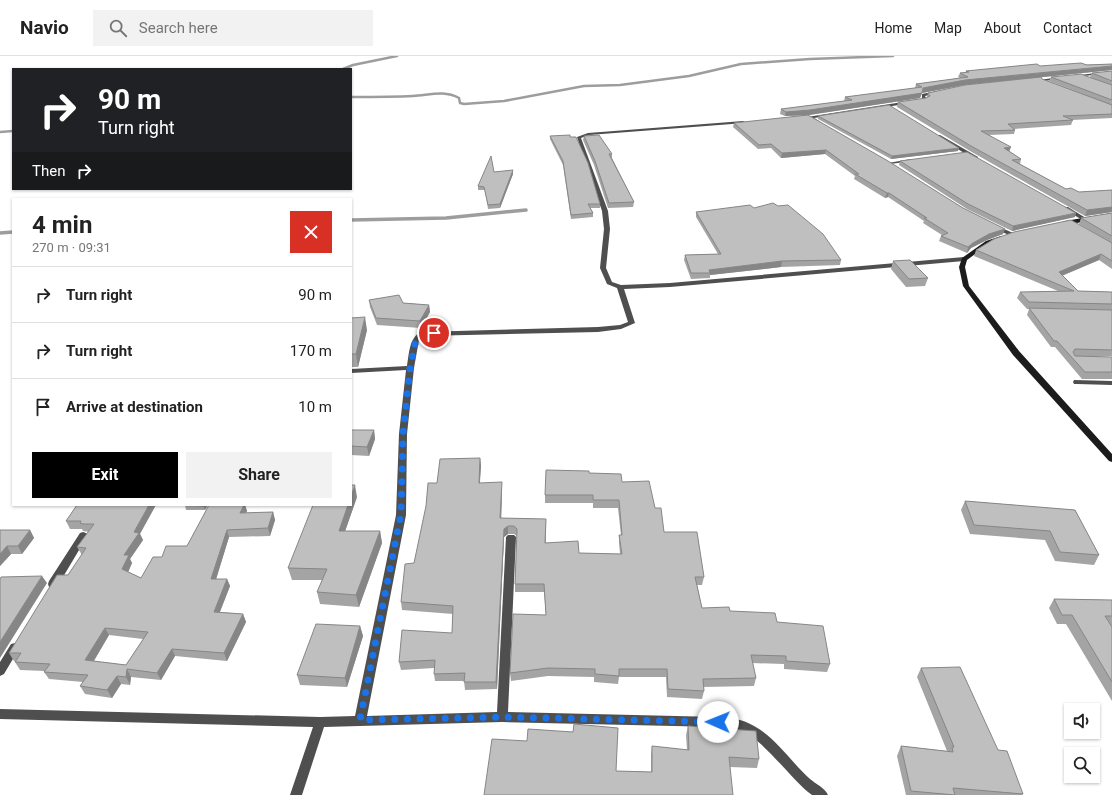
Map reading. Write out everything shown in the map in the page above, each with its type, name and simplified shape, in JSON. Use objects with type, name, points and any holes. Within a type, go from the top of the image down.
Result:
[{"type":"street","points":[[1072,77],[1112,72]]},
{"type":"street","points":[[1080,76],[1093,81]]},
{"type":"street","points":[[1026,82],[1064,78]]},
{"type":"street","points":[[1041,80],[1054,85]]},
{"type":"street","points":[[802,117],[924,100],[923,95],[941,92]]},
{"type":"street","points":[[888,104],[894,108]]},
{"type":"street","points":[[809,116],[823,124]]},
{"type":"street","points":[[753,122],[588,134],[580,137],[605,211],[607,229],[603,268],[609,283],[620,287],[670,285],[964,259],[988,242],[1018,233]]},
{"type":"street","points":[[934,132],[980,160]]},
{"type":"street","points":[[959,154],[967,153]]},
{"type":"street","points":[[883,159],[896,166]]},
{"type":"street","points":[[890,163],[913,160]]},
{"type":"street","points":[[1060,205],[1086,220]]},
{"type":"street","points":[[1056,225],[1073,224],[1112,215]]},
{"type":"street","points":[[991,225],[1011,234]]},
{"type":"street","points":[[964,259],[962,267],[966,286],[1016,352],[1112,459]]},
{"type":"street","points":[[360,720],[401,514],[403,434],[410,368],[416,339],[421,334],[513,332],[627,326],[632,323],[620,287]]},
{"type":"street","points":[[352,371],[410,368]]},
{"type":"street","points":[[1077,382],[1112,383]]},
{"type":"street","points":[[46,596],[83,535]]},
{"type":"street","points":[[502,717],[511,537]]},
{"type":"street","points":[[0,671],[21,637]]},
{"type":"street","points":[[0,714],[320,722],[502,717],[718,722],[733,724],[750,730],[770,747],[813,789],[822,795]]},
{"type":"street","points":[[296,795],[320,722]]},
{"type":"building","points":[[1081,63],[1087,65],[1112,64],[1112,66],[965,80],[923,88],[922,93],[810,110],[786,112],[781,109],[852,100],[845,97],[922,87],[916,84],[968,77],[960,73],[969,72],[966,71],[1037,64],[1040,66]]},
{"type":"building","points":[[1112,71],[1112,81],[1092,73]]},
{"type":"building","points":[[1082,74],[1112,85],[1112,100],[1051,77]]},
{"type":"building","points":[[1041,77],[1042,79],[1112,105],[1112,114],[1063,116],[1073,120],[1008,124],[1015,130],[981,131],[1011,147],[1004,148],[1021,159],[1012,160],[1066,189],[1071,188],[1079,192],[1112,190],[1112,207],[1087,210],[971,146],[898,102],[926,98],[930,96],[928,93],[965,85]]},
{"type":"building","points":[[889,105],[959,148],[892,156],[818,116]]},
{"type":"building","points":[[808,115],[888,161],[963,208],[1005,229],[989,234],[968,247],[941,236],[948,233],[889,193],[855,174],[859,174],[826,150],[782,153],[771,144],[759,145],[734,123]]},
{"type":"building","points":[[570,135],[570,137],[576,137],[588,163],[600,204],[588,204],[593,213],[571,215],[563,161],[550,136]]},
{"type":"building","points":[[599,135],[612,154],[609,154],[634,202],[609,203],[595,161],[584,136]]},
{"type":"building","points":[[967,152],[1076,213],[1013,226],[968,204],[900,161]]},
{"type":"building","points":[[491,156],[494,172],[513,170],[500,204],[488,205],[484,187],[478,186]]},
{"type":"building","points":[[773,203],[778,206],[788,205],[823,234],[841,260],[782,261],[709,270],[710,273],[691,273],[685,255],[721,254],[696,212],[750,205],[754,208]]},
{"type":"building","points":[[1112,213],[1112,236],[1081,218]]},
{"type":"building","points":[[1071,220],[1112,243],[1112,261],[1101,254],[1059,272],[1078,291],[1112,292],[1112,304],[1029,302],[1020,292],[1074,291],[976,250],[994,239],[1014,232]]},
{"type":"building","points":[[910,260],[928,278],[909,279],[893,261]]},
{"type":"building","points":[[399,295],[403,303],[429,305],[420,321],[376,318],[369,300]]},
{"type":"building","points":[[1029,308],[1112,310],[1112,350],[1075,349],[1073,352],[1075,356],[1112,357],[1112,372],[1085,372],[1057,341],[1054,341]]},
{"type":"building","points":[[365,317],[356,354],[352,354],[352,318]]},
{"type":"building","points":[[352,430],[374,430],[367,447],[352,446]]},
{"type":"building","points":[[480,458],[479,483],[502,482],[500,518],[546,519],[545,543],[578,541],[579,553],[622,554],[619,535],[622,535],[619,500],[593,500],[593,495],[545,495],[546,470],[589,471],[589,473],[621,474],[622,482],[649,481],[655,508],[661,508],[664,532],[697,532],[704,577],[695,577],[702,608],[729,607],[730,611],[775,613],[777,622],[823,626],[830,664],[786,661],[786,656],[751,655],[756,678],[703,679],[704,691],[668,689],[667,669],[619,669],[619,676],[595,674],[595,669],[548,668],[510,673],[513,614],[546,615],[544,584],[515,584],[517,529],[514,526],[508,526],[504,529],[496,682],[464,682],[465,673],[434,674],[435,660],[399,662],[402,630],[452,633],[453,606],[401,602],[405,564],[414,563],[426,506],[428,483],[437,483],[440,459]]},
{"type":"building","points":[[352,485],[355,485],[352,493]]},
{"type":"building","points":[[965,501],[1075,510],[1099,555],[1060,552],[1050,531],[974,525]]},
{"type":"building","points":[[76,506],[148,506],[134,532],[139,533],[124,555],[129,555],[122,569],[141,578],[153,557],[162,557],[166,546],[187,546],[208,506],[244,506],[240,513],[273,512],[268,528],[227,530],[211,579],[227,579],[214,612],[243,614],[224,653],[172,649],[157,673],[127,669],[126,677],[117,676],[107,690],[80,686],[88,675],[44,672],[50,664],[15,662],[21,653],[9,653],[57,575],[68,575],[86,548],[77,547],[94,524],[83,524],[80,523],[81,521],[66,521]],"holes":[[[105,628],[148,632],[126,665],[85,660]]]},
{"type":"building","points":[[313,506],[348,506],[339,531],[380,531],[356,595],[317,592],[327,569],[288,568]]},
{"type":"building","points":[[0,530],[30,530],[18,546],[7,546],[0,554]]},
{"type":"building","points":[[42,576],[0,642],[1,577]]},
{"type":"building","points":[[1054,599],[1112,600],[1112,616],[1105,616],[1112,627],[1112,682],[1072,615],[1062,615]]},
{"type":"building","points":[[316,624],[360,626],[345,678],[297,675]]},
{"type":"building","points":[[960,667],[998,750],[1007,751],[1023,794],[953,788],[955,795],[911,791],[901,746],[953,752],[952,747],[954,747],[921,668]]},
{"type":"building","points":[[574,724],[618,728],[616,771],[652,772],[652,746],[689,750],[688,726],[756,731],[759,759],[729,757],[733,795],[484,795],[492,739],[527,741],[528,729],[573,732]]},
{"type":"waterway","points":[[346,68],[353,65],[397,56]]},
{"type":"waterway","points":[[352,97],[448,94],[459,98],[460,103],[464,104],[504,101],[584,86],[620,85],[689,76],[741,64],[810,59],[893,56]]},
{"type":"waterway","points":[[0,132],[12,131]]},
{"type":"waterway","points":[[352,220],[446,218],[526,210]]},
{"type":"waterway","points":[[0,233],[12,232]]},
{"type":"route","points":[[434,333],[421,334],[418,336],[416,339],[410,368],[403,434],[401,514],[360,720],[502,717],[718,722]]}]
